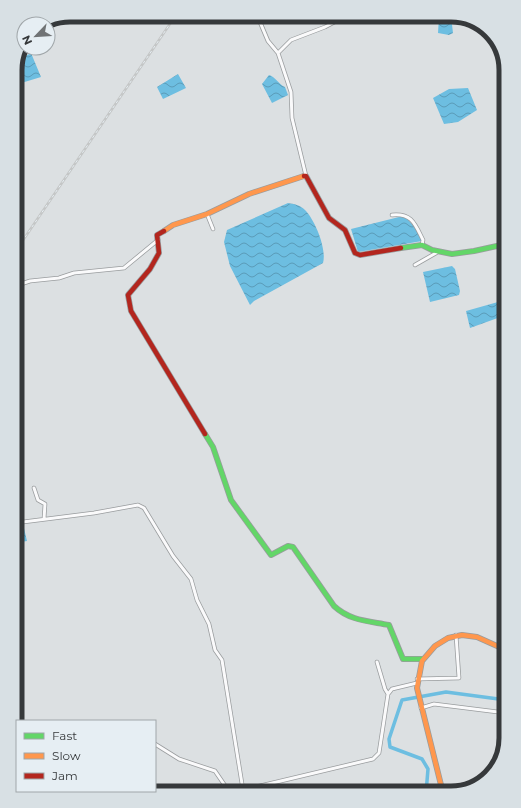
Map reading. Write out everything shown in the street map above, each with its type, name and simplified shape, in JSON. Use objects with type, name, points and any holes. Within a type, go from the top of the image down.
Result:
[{"type":"street","points":[[260,22],[268,41],[278,53],[291,92],[292,118],[306,176],[329,218],[345,230],[355,253],[360,255],[422,244],[436,253],[447,255],[499,245]]},
{"type":"street","points":[[278,53],[291,40],[335,22]]},
{"type":"street","points":[[306,176],[249,194],[207,214],[173,225],[157,235],[158,253],[150,269],[128,295],[131,311],[213,447],[230,500],[240,510],[271,555],[288,546],[293,547],[334,606],[342,615],[361,620],[389,624],[403,659],[423,659]]},
{"type":"street","points":[[207,214],[212,229]]},
{"type":"street","points":[[392,215],[402,214],[409,217],[417,226],[423,240],[422,244]]},
{"type":"street","points":[[22,284],[30,281],[59,278],[74,273],[124,268],[158,240]]},
{"type":"street","points":[[415,265],[436,253]]},
{"type":"street","points":[[34,488],[38,500],[45,504],[44,519]]},
{"type":"street","points":[[22,522],[94,513],[138,505],[144,508],[173,556],[191,579],[197,600],[209,624],[216,650],[222,660],[242,786]]},
{"type":"street","points":[[260,786],[373,759],[379,752],[388,694],[392,689],[417,683],[459,678],[456,635]]},
{"type":"street","points":[[442,786],[432,741],[420,705],[417,683],[423,659],[434,647],[447,638],[456,635],[470,635],[499,647]]},
{"type":"street","points":[[377,662],[385,689],[388,694]]},
{"type":"street","points":[[420,705],[434,704],[499,712]]},
{"type":"street","points":[[156,745],[179,759],[215,772],[225,786]]},
{"type":"water","points":[[439,22],[452,22],[453,33],[449,35],[438,33]]},
{"type":"water","points":[[32,56],[41,77],[22,83],[24,58]]},
{"type":"water","points":[[178,74],[186,88],[163,99],[157,87]]},
{"type":"water","points":[[269,75],[274,77],[281,85],[285,87],[288,95],[272,103],[262,84]]},
{"type":"water","points":[[468,88],[477,110],[458,122],[444,124],[433,98],[449,89]]},
{"type":"water","points":[[288,203],[303,208],[313,221],[322,243],[324,257],[323,263],[254,301],[250,305],[230,266],[224,242],[227,230]]},
{"type":"water","points":[[399,217],[406,217],[416,229],[422,241],[358,252],[351,229]]},
{"type":"water","points":[[452,266],[455,269],[460,291],[459,295],[430,302],[423,272]]},
{"type":"water","points":[[499,302],[499,318],[470,328],[466,311]]},
{"type":"water","points":[[22,524],[23,524],[27,541],[22,542]]},
{"type":"waterway","points":[[427,786],[428,769],[422,759],[390,747],[389,739],[402,700],[446,692],[499,699]]},
{"type":"railway","points":[[22,242],[171,22]]},
{"type":"traffic: fast","points":[[401,248],[422,245],[432,250],[452,254],[499,246]]},
{"type":"traffic: fast","points":[[205,434],[213,447],[231,500],[271,555],[288,546],[293,547],[334,606],[353,618],[389,625],[403,659],[423,659]]},
{"type":"traffic: slow","points":[[164,231],[173,225],[207,214],[249,194],[304,176]]},
{"type":"traffic: slow","points":[[441,786],[417,688],[422,661],[435,646],[448,638],[462,635],[477,637],[499,647]]},
{"type":"traffic: jam","points":[[304,176],[306,176],[329,218],[345,230],[355,253],[360,255],[401,248]]},
{"type":"traffic: jam","points":[[164,231],[157,235],[159,253],[150,269],[128,295],[131,311],[205,434]]}]
